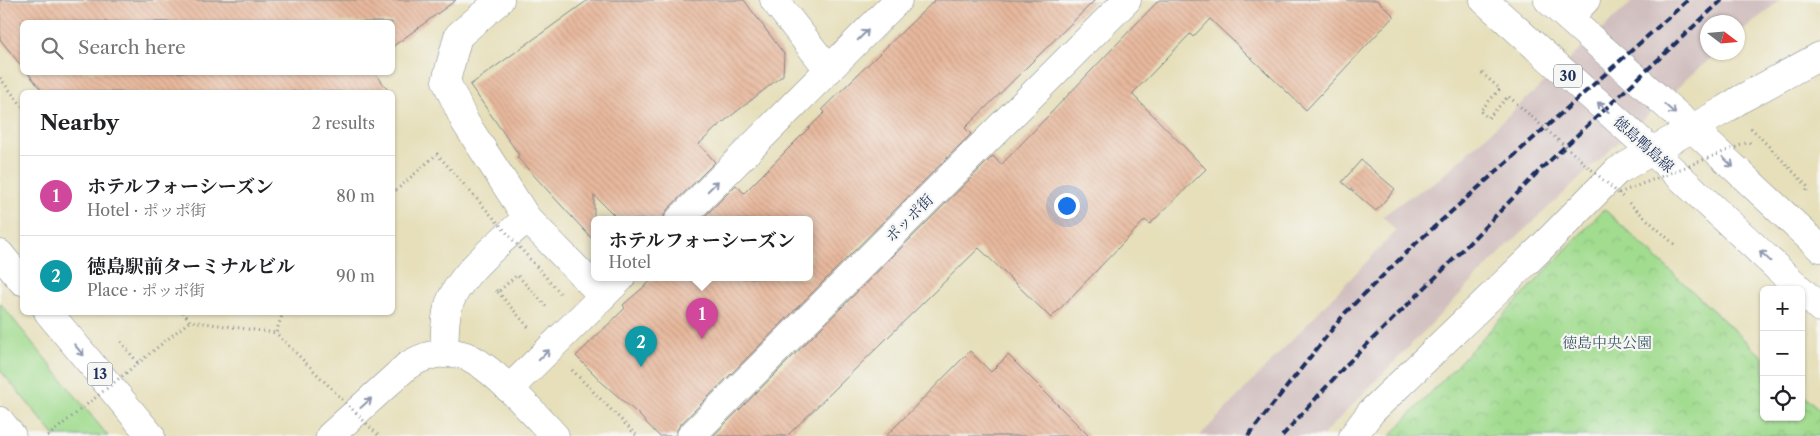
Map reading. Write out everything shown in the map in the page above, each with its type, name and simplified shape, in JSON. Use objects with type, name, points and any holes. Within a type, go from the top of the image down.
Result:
[{"type":"street","points":[[500,0],[458,36],[446,81],[465,122],[527,218],[591,270]]},
{"type":"street","points":[[774,0],[829,70]]},
{"type":"street","points":[[682,216],[898,0]]},
{"type":"street","name":"ポッポ街","points":[[691,436],[1127,0]]},
{"type":"street","name":"徳島鴨島線","points":[[1484,0],[1652,151],[1797,286]]},
{"type":"street","points":[[1548,0],[1577,9],[1692,128],[1820,248]]},
{"type":"street","points":[[1354,436],[1371,412],[1540,249],[1615,172],[1739,100],[1820,56]]},
{"type":"street","points":[[444,354],[447,309],[456,288],[474,268],[527,218]]},
{"type":"street","points":[[0,254],[20,279]]},
{"type":"street","points":[[510,389],[612,287]]},
{"type":"street","name":"徳島鴨島線","points":[[1805,294],[1820,308]]},
{"type":"street","name":"13","points":[[50,315],[151,436]]},
{"type":"street","points":[[330,436],[406,366],[419,358],[444,354],[467,357],[483,367],[510,389],[555,436]]},
{"type":"street","points":[[0,421],[12,436]]},
{"type":"path","points":[[1482,73],[1500,89],[1480,111],[1488,118],[1508,96],[1619,193],[1675,245]]},
{"type":"path","points":[[0,78],[20,103]]},
{"type":"path","points":[[1747,126],[1808,187],[1805,198]]},
{"type":"path","points":[[1619,193],[1749,142],[1752,145]]},
{"type":"path","points":[[395,191],[436,154],[560,293]]},
{"type":"path","points":[[517,275],[545,305]]},
{"type":"path","points":[[498,292],[533,333]]},
{"type":"path","points":[[185,315],[190,321],[276,333],[379,436]]},
{"type":"path","points":[[276,333],[282,315]]},
{"type":"path","points":[[48,436],[190,321]]},
{"type":"path","points":[[121,342],[138,363]]},
{"type":"path","points":[[571,369],[637,436]]},
{"type":"shaded area","points":[[1634,0],[1780,0],[1745,29],[1745,15],[1700,15],[1700,60],[1709,60],[1509,244],[1322,436],[1200,436],[1396,231],[1383,216],[1406,199],[1437,181]]},
{"type":"green space","name":"徳島中央公園","points":[[1604,209],[1760,354],[1760,421],[1805,421],[1805,397],[1820,410],[1820,436],[1390,436]]},
{"type":"green space","points":[[0,303],[108,436],[55,436],[0,370]]},
{"type":"building","points":[[0,0],[456,0],[395,45],[395,20],[20,20],[20,64],[0,39]]},
{"type":"building","points":[[588,0],[744,0],[784,54],[783,75],[717,127],[699,144],[715,162],[668,209],[664,216],[615,216],[594,195],[594,216],[591,216],[591,238],[517,157],[519,155],[470,85]]},
{"type":"building","points":[[935,0],[1095,0],[965,128],[971,134],[680,425],[676,436],[659,436],[576,356],[625,308],[623,305],[651,281],[813,281],[813,216],[705,216],[736,185],[744,193],[825,112],[822,109]]},
{"type":"building","points":[[1159,0],[1377,0],[1394,16],[1306,110],[1210,19],[1193,37],[1190,34],[1132,94],[1206,169],[1150,224],[1145,220],[1051,318],[979,248],[787,436],[713,436],[993,156],[1001,165]]},
{"type":"building","points":[[29,75],[377,75],[388,90],[41,90]]},
{"type":"building","points":[[1361,160],[1395,189],[1376,211],[1342,182]]},
{"type":"building","points":[[970,351],[991,372],[1008,355],[1089,436],[886,436]]},
{"type":"railway","points":[[1248,436],[1345,313],[1413,246],[1688,0]]},
{"type":"railway","points":[[1282,436],[1346,365],[1440,273],[1542,168],[1722,0]]},
{"type":"place","name":"ホテルフォーシーズン","points":[[702,339]]},
{"type":"place","name":"徳島駅前ターミナルビル","points":[[641,367]]}]
